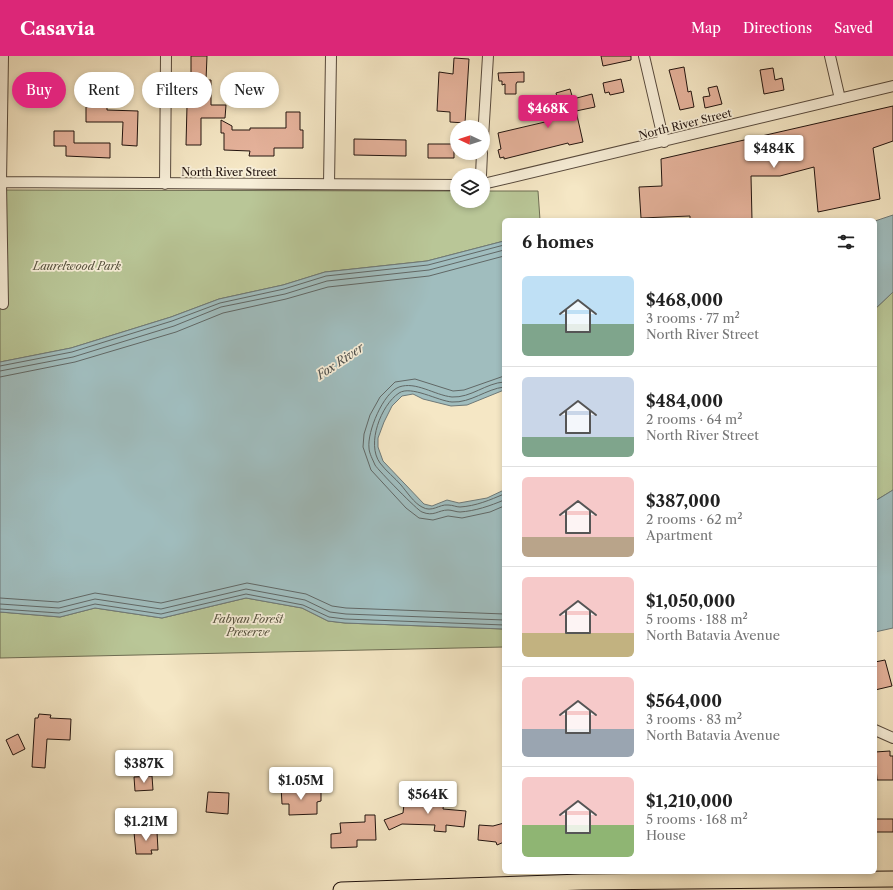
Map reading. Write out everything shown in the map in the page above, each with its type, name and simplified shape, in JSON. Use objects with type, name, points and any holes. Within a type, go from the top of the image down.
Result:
[{"type":"main road","points":[[341,890],[415,889],[578,882],[893,878]]},
{"type":"street","points":[[3,56],[0,182],[4,304]]},
{"type":"street","points":[[165,184],[166,56]]},
{"type":"street","points":[[329,184],[331,56]]},
{"type":"street","points":[[484,120],[488,56]]},
{"type":"street","points":[[644,56],[664,142]]},
{"type":"street","points":[[830,56],[840,99]]},
{"type":"street","name":"North River Street","points":[[490,182],[664,142],[893,86]]},
{"type":"street","name":"North River Street","points":[[0,182],[450,185]]},
{"type":"street","points":[[877,731],[893,738]]},
{"type":"green space","name":"Laurelwood Park","points":[[0,190],[450,191],[450,208],[490,208],[490,191],[538,191],[540,218],[502,218],[502,242],[427,261],[325,272],[283,285],[219,299],[171,317],[71,348],[0,362]]},
{"type":"green space","points":[[893,292],[893,490],[877,500],[877,307]]},
{"type":"green space","name":"Fabyan Forest Preserve","points":[[246,598],[302,608],[328,621],[345,623],[502,629],[502,647],[0,658],[0,612],[60,617],[95,608],[162,618]]},
{"type":"water","points":[[893,215],[893,292],[877,307],[877,220]]},
{"type":"water","name":"Fox River","points":[[502,242],[502,391],[467,405],[451,406],[423,399],[413,394],[402,396],[392,406],[384,422],[378,438],[378,447],[383,461],[424,504],[432,506],[447,500],[459,503],[487,498],[502,491],[502,629],[345,623],[328,621],[302,608],[246,598],[162,618],[95,608],[60,617],[0,612],[0,362],[71,348],[171,317],[219,299],[283,285],[325,272],[427,261]]},
{"type":"water","points":[[893,490],[893,628],[877,632],[877,500]]},
{"type":"building","points":[[191,56],[207,56],[206,72],[191,72]]},
{"type":"building","points":[[601,56],[631,56],[631,60],[603,66]]},
{"type":"building","points":[[454,58],[469,59],[465,120],[450,120],[450,112],[437,111],[439,72],[453,74]]},
{"type":"building","points":[[684,67],[688,92],[691,91],[694,107],[680,110],[669,70]]},
{"type":"building","points":[[773,68],[775,80],[782,78],[784,90],[764,94],[760,70]]},
{"type":"building","points":[[524,72],[524,82],[517,82],[516,84],[516,94],[505,94],[505,84],[502,85],[502,81],[499,81],[498,73]]},
{"type":"building","points":[[621,79],[624,92],[610,95],[609,92],[605,93],[603,83]]},
{"type":"building","points":[[717,86],[722,104],[705,108],[703,97],[710,96],[708,88]]},
{"type":"building","points":[[570,89],[573,99],[592,94],[595,107],[576,111],[583,142],[569,145],[568,143],[504,159],[504,157],[500,158],[498,150],[501,149],[498,133],[562,118],[556,93]]},
{"type":"building","points":[[212,105],[220,105],[220,108],[226,108],[225,118],[201,118],[201,145],[186,145],[187,108],[212,108]]},
{"type":"building","points":[[893,106],[893,141],[873,148],[880,199],[818,212],[814,167],[780,176],[751,176],[752,218],[690,218],[690,216],[641,218],[639,187],[662,186],[661,159]]},
{"type":"building","points":[[86,108],[107,108],[107,110],[138,111],[137,146],[122,145],[123,122],[86,122]]},
{"type":"building","points":[[286,112],[300,112],[300,130],[303,130],[303,148],[274,148],[274,156],[249,156],[250,151],[224,150],[224,133],[221,133],[221,120],[232,126],[232,130],[250,130],[250,128],[286,128]]},
{"type":"building","points":[[54,131],[74,131],[74,143],[110,143],[110,158],[66,156],[66,146],[54,146]]},
{"type":"building","points":[[354,139],[406,140],[406,156],[354,155]]},
{"type":"building","points":[[428,144],[450,144],[450,158],[428,158]]},
{"type":"building","points":[[885,660],[892,686],[877,690],[877,662]]},
{"type":"building","points":[[39,714],[51,715],[50,718],[71,719],[70,740],[47,739],[45,768],[32,767],[35,718],[38,718]]},
{"type":"building","points":[[18,734],[25,749],[13,755],[6,740]]},
{"type":"building","points":[[890,751],[890,756],[893,756],[893,780],[877,780],[877,752]]},
{"type":"building","points":[[152,776],[153,790],[135,791],[134,777]]},
{"type":"building","points":[[281,786],[291,786],[291,792],[321,791],[321,801],[317,802],[317,814],[289,815],[289,804],[282,804]]},
{"type":"building","points":[[208,792],[229,793],[228,814],[206,812]]},
{"type":"building","points":[[408,798],[444,801],[443,809],[466,811],[464,827],[446,825],[446,832],[434,831],[435,825],[402,824],[389,830],[384,820],[403,813],[404,804],[408,804]]},
{"type":"building","points":[[365,815],[375,815],[376,840],[357,840],[357,847],[331,848],[331,834],[341,833],[340,823],[365,822]]},
{"type":"building","points":[[877,819],[893,819],[893,832],[877,832]]},
{"type":"building","points":[[502,824],[502,843],[497,845],[496,842],[478,840],[479,825],[493,826]]},
{"type":"building","points":[[134,832],[157,832],[158,850],[151,850],[152,854],[136,854]]}]
